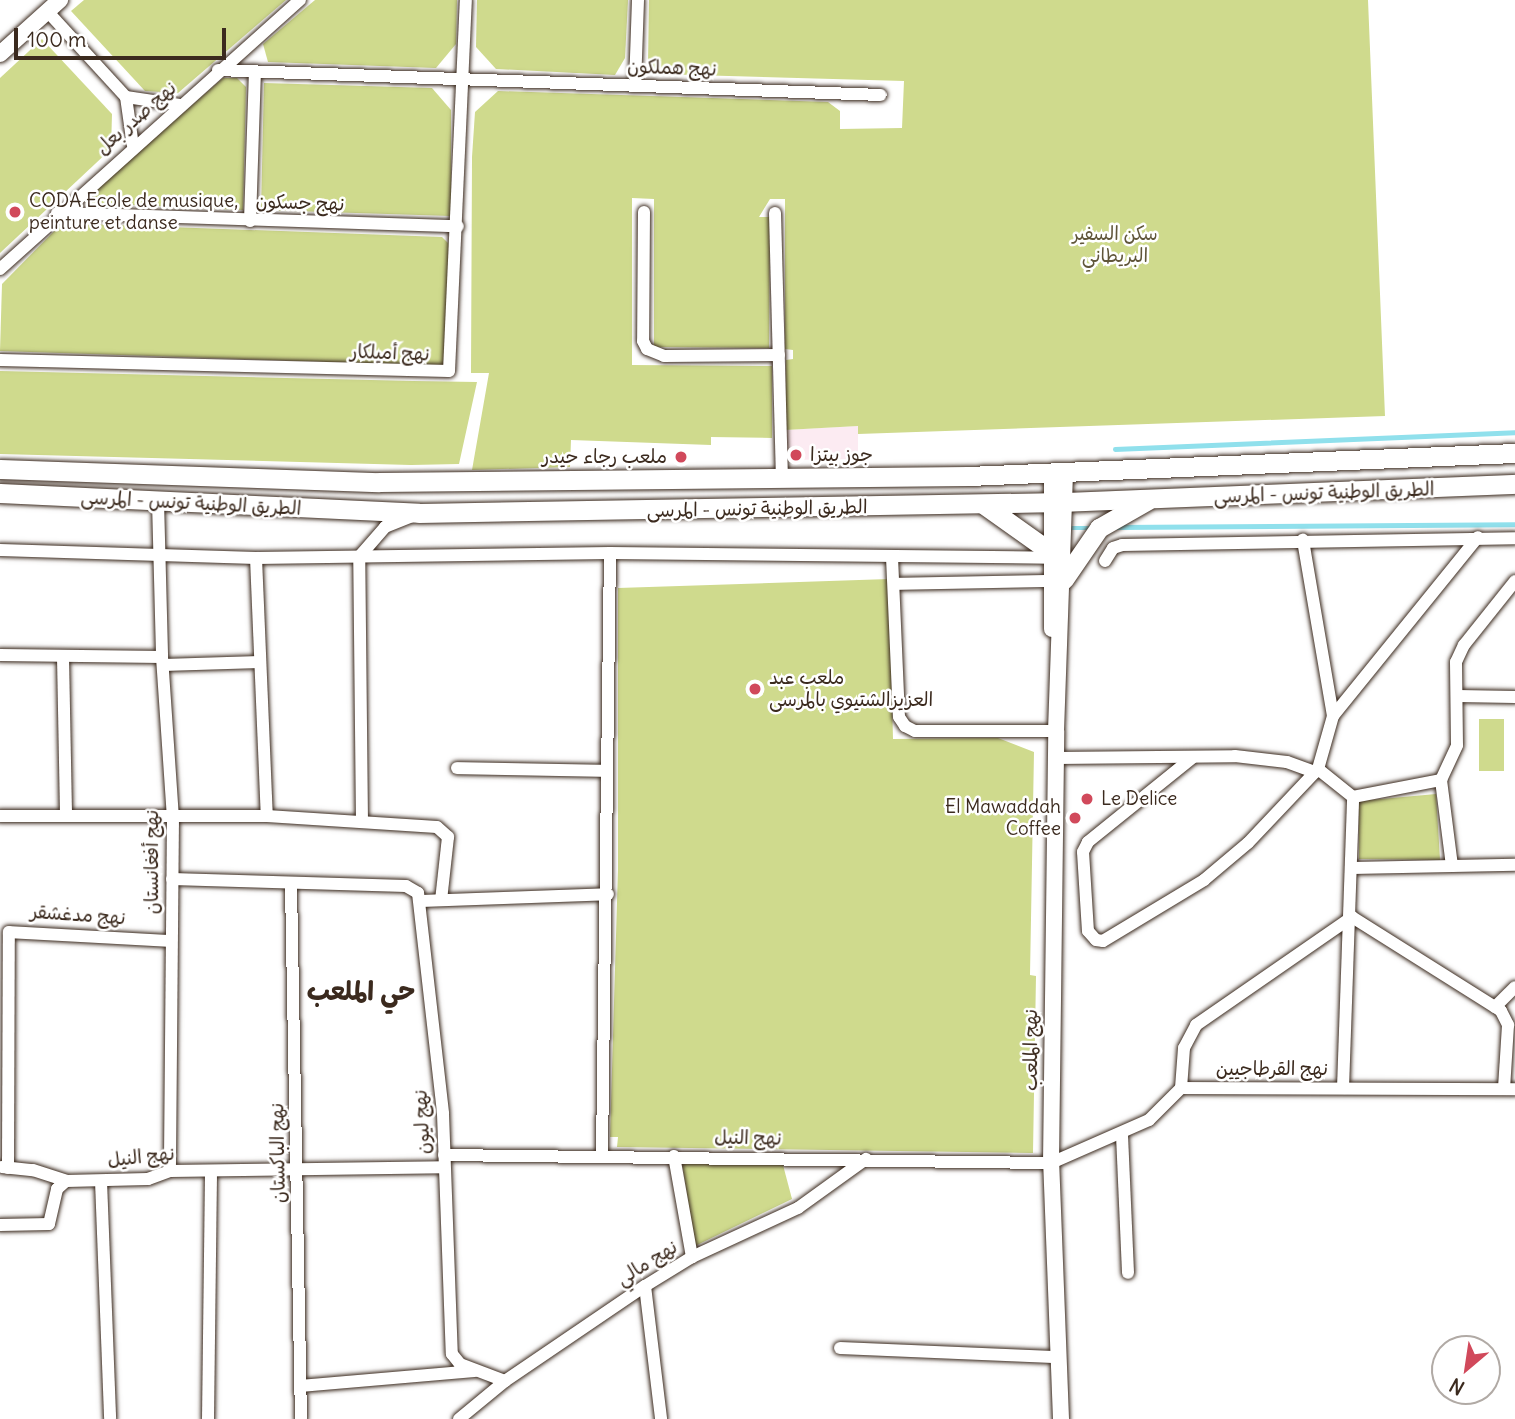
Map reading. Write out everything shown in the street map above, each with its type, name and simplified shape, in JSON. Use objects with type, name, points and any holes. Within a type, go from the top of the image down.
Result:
[{"type":"highway","name":"الطريق الوطنية تونس - المرسى","points":[[0,469],[379,482],[782,478],[1058,474],[1515,453]]},
{"type":"highway","name":"الطريق الوطنية تونس - المرسى","points":[[0,493],[419,513],[1057,502],[1515,484]]},
{"type":"highway","points":[[1058,580],[1099,528],[1150,499]]},
{"type":"highway","points":[[982,503],[1052,555]]},
{"type":"street","points":[[0,54],[60,0]]},
{"type":"street","name":"نهج صدر بعل","points":[[0,269],[57,213],[300,0]]},
{"type":"street","name":"نهج أميلكار","points":[[0,360],[445,373],[453,363],[466,0]]},
{"type":"street","points":[[635,86],[638,0]]},
{"type":"street","points":[[48,12],[126,97],[133,146]]},
{"type":"street","name":"نهج هملكون","points":[[218,70],[881,95]]},
{"type":"street","points":[[250,220],[255,71]]},
{"type":"street","points":[[126,97],[181,105]]},
{"type":"street","points":[[644,212],[643,341],[647,349],[664,356],[779,355]]},
{"type":"street","name":"نهج جسكون","points":[[57,213],[458,226]]},
{"type":"street","points":[[775,213],[782,478]]},
{"type":"street","name":"نهج الملعب","points":[[1058,474],[1051,1163],[1061,1419]]},
{"type":"street","name":"نهج أفغانستان","points":[[158,501],[162,554],[162,661],[173,817],[170,1171]]},
{"type":"street","name":"نهج الملعب","points":[[1057,502],[1052,555],[1058,580]]},
{"type":"street","points":[[362,822],[359,557],[385,527],[419,513]]},
{"type":"street","points":[[1192,758],[1087,842],[1083,852],[1088,931],[1096,940],[1103,941],[1205,880],[1248,843],[1317,770],[1333,716],[1478,537]]},
{"type":"street","points":[[1105,561],[1113,548],[1122,545],[1515,538]]},
{"type":"street","points":[[1303,540],[1333,716]]},
{"type":"street","points":[[0,550],[256,558],[610,553],[892,557],[1052,555]]},
{"type":"street","points":[[603,1154],[610,553]]},
{"type":"street","points":[[892,557],[899,717],[905,726],[915,731],[1056,732]]},
{"type":"street","points":[[256,558],[267,816]]},
{"type":"street","points":[[895,584],[1058,580]]},
{"type":"street","points":[[1452,866],[1441,780],[1457,745],[1456,663],[1464,645],[1515,581]]},
{"type":"street","points":[[0,655],[260,662]]},
{"type":"street","points":[[63,657],[66,814]]},
{"type":"street","points":[[1458,696],[1515,697]]},
{"type":"street","points":[[1056,758],[1192,758],[1287,762],[1317,770],[1353,797],[1441,780]]},
{"type":"street","points":[[457,768],[607,771]]},
{"type":"street","points":[[1343,1088],[1352,917],[1353,797]]},
{"type":"street","points":[[0,816],[267,816],[437,827],[446,832],[441,900]]},
{"type":"street","points":[[1352,869],[1515,865]]},
{"type":"street","points":[[172,879],[418,895],[441,900],[608,894]]},
{"type":"street","name":"نهج الباكستان","points":[[291,886],[299,1172],[301,1419]]},
{"type":"street","name":"نهج ليون","points":[[418,895],[444,1161],[452,1354],[474,1371]]},
{"type":"street","points":[[1051,1163],[1122,1135],[1150,1120],[1181,1088],[1184,1048],[1196,1025],[1352,917]]},
{"type":"street","points":[[1352,917],[1495,1007],[1508,1025],[1510,1089]]},
{"type":"street","name":"نهج مدغشقر","points":[[4,1167],[11,930],[171,941]]},
{"type":"street","points":[[1495,1007],[1515,987]]},
{"type":"street","name":"نهج القرطاجيين","points":[[1181,1088],[1510,1089]]},
{"type":"street","points":[[1122,1135],[1128,1273]]},
{"type":"street","name":"نهج النيل","points":[[4,1167],[66,1181],[101,1181],[148,1179],[170,1171],[299,1172],[444,1161],[603,1154],[1051,1163]]},
{"type":"street","points":[[674,1156],[692,1257]]},
{"type":"street","name":"نهج مالي","points":[[459,1419],[505,1381],[645,1286],[692,1257],[798,1208],[866,1158]]},
{"type":"street","points":[[208,1419],[211,1173]]},
{"type":"street","points":[[0,1225],[49,1224],[57,1189],[66,1181]]},
{"type":"street","points":[[101,1181],[110,1419]]},
{"type":"street","points":[[645,1286],[661,1419]]},
{"type":"street","points":[[840,1348],[1059,1357]]},
{"type":"street","points":[[300,1386],[474,1371],[505,1381]]},
{"type":"shaded area","points":[[858,426],[858,459],[785,460],[785,430]]},
{"type":"green space","points":[[84,0],[286,0],[178,93],[145,91],[71,11]]},
{"type":"green space","points":[[315,0],[457,0],[456,44],[436,68],[268,62],[263,44]]},
{"type":"green space","points":[[477,0],[628,0],[625,58],[615,75],[496,69],[476,47]]},
{"type":"green space","name":"سكن السفير البريطاني","points":[[649,0],[1368,0],[1385,416],[858,434],[858,426],[785,430],[786,360],[793,359],[793,350],[785,349],[785,199],[770,199],[759,217],[770,217],[769,348],[654,347],[654,199],[632,198],[632,365],[772,366],[772,438],[711,437],[711,445],[571,440],[570,467],[472,470],[489,373],[471,373],[472,157],[475,112],[498,91],[828,102],[840,111],[840,129],[902,128],[904,81],[658,74],[648,63]]},
{"type":"green space","points":[[42,39],[112,114],[111,149],[0,253],[0,78]]},
{"type":"green space","points":[[223,78],[237,78],[246,87],[243,210],[90,203],[86,198]]},
{"type":"green space","points":[[264,83],[432,88],[451,110],[451,216],[261,210]]},
{"type":"green space","points":[[62,223],[442,237],[450,245],[446,366],[0,351],[2,284]]},
{"type":"green space","points":[[0,371],[477,382],[459,464],[411,465],[0,454]]},
{"type":"green space","points":[[889,579],[893,739],[998,738],[1034,752],[1030,975],[1036,976],[1033,1153],[617,1147],[618,1137],[610,1137],[618,869],[618,588]]},
{"type":"green space","points":[[1479,719],[1504,719],[1504,771],[1479,771]]},
{"type":"green space","points":[[1436,794],[1440,860],[1359,859],[1359,801]]},
{"type":"green space","points":[[682,1162],[783,1165],[792,1199],[695,1246]]},
{"type":"waterway","points":[[1115,449],[1515,432]]},
{"type":"waterway","points":[[1115,527],[1515,524]]},
{"type":"waterway","points":[[1072,528],[1092,528]]},
{"type":"place","name":"CODA Ecole de musique, peinture et danse","points":[[15,212]]},
{"type":"place","name":"جوز بيتزا","points":[[796,455]]},
{"type":"place","name":"ملعب رجاء حيدر","points":[[681,457]]},
{"type":"place","name":"ملعب عبد العزيزالشتيوي بالمرسى","points":[[755,689]]},
{"type":"place","name":"Le Delice","points":[[1087,799]]},
{"type":"place","name":"El Mawaddah Coffee","points":[[1075,818]]},
{"type":"district","name":"حي الملعب","points":[[361,991]]}]
